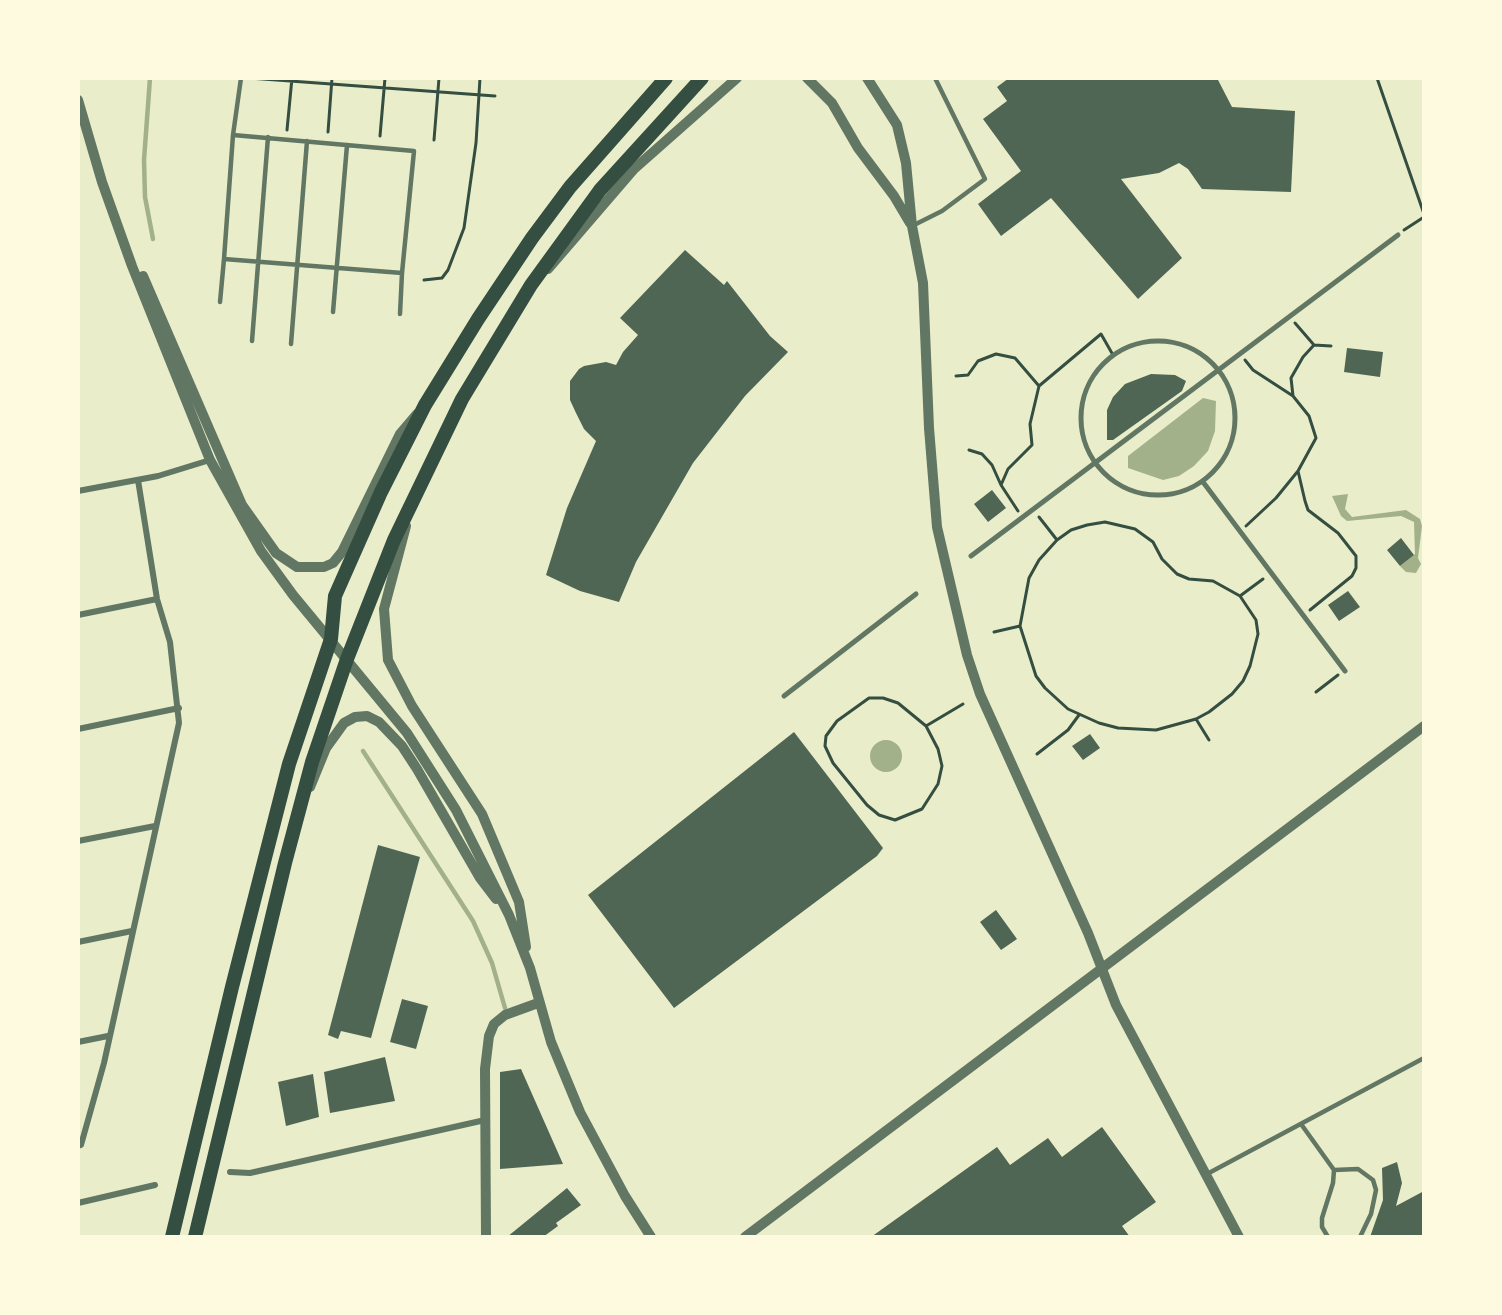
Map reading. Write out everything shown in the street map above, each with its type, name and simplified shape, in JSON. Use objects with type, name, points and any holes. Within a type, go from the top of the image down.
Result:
[{"type":"highway","points":[[172,1237],[289,764],[331,639],[335,596],[381,492],[425,405],[478,318],[532,238],[616,132],[666,78]]},
{"type":"highway","points":[[195,1237],[312,762],[347,659],[394,540],[462,399],[531,285],[600,190],[702,78]]},
{"type":"street","points":[[531,285],[561,257],[634,169],[737,78]]},
{"type":"street","points":[[807,78],[832,103],[858,148],[894,196],[912,226]]},
{"type":"street","points":[[867,78],[897,125],[906,163],[912,226],[924,283],[929,428],[937,526],[958,625],[980,694],[1116,1005],[1239,1237]]},
{"type":"street","points":[[78,100],[102,182],[113,210],[242,505],[264,537],[287,562],[297,567],[313,569],[333,563],[342,552],[400,434],[425,405]]},
{"type":"street","points":[[113,210],[132,266],[210,460],[261,551],[293,595],[407,733],[432,769],[456,810],[509,915],[530,968]]},
{"type":"street","points":[[971,556],[1220,369],[1239,352],[1398,235]]},
{"type":"street","points":[[1170,341],[1187,346],[1220,369],[1230,386],[1234,405],[1234,436],[1228,453],[1203,482],[1180,492],[1145,495],[1113,481],[1094,464],[1084,444],[1080,425],[1082,405],[1088,386],[1099,369],[1113,355],[1141,343],[1170,341]]},
{"type":"street","points":[[78,491],[138,480],[210,460]]},
{"type":"street","points":[[78,1146],[81,1145],[104,1063],[108,1036],[172,762],[179,708],[170,642],[157,599],[138,480]]},
{"type":"street","points":[[1203,482],[1345,671]]},
{"type":"street","points":[[415,497],[384,609],[388,660],[412,706],[482,814],[519,902],[538,1003],[580,1112],[625,1196],[651,1237]]},
{"type":"street","points":[[784,696],[916,594]]},
{"type":"street","points":[[78,615],[157,599]]},
{"type":"street","points":[[78,729],[179,708]]},
{"type":"street","points":[[296,823],[334,735],[349,720],[367,716],[390,731],[402,746],[433,794],[480,878],[509,915]]},
{"type":"street","points":[[746,1237],[1424,726]]},
{"type":"street","points":[[78,841],[156,826]]},
{"type":"street","points":[[78,942],[132,931]]},
{"type":"street","points":[[486,1237],[486,1052],[494,1024],[505,1015],[538,1003]]},
{"type":"street","points":[[78,1042],[108,1036]]},
{"type":"street","points":[[231,1172],[250,1173],[485,1120]]},
{"type":"street","points":[[78,1203],[155,1185]]},
{"type":"lane","points":[[220,302],[233,135],[241,78]]},
{"type":"lane","points":[[912,226],[942,211],[985,179],[935,78]]},
{"type":"lane","points":[[233,135],[414,151],[400,314]]},
{"type":"lane","points":[[252,341],[268,137]]},
{"type":"lane","points":[[291,344],[307,141]]},
{"type":"lane","points":[[333,312],[347,145]]},
{"type":"lane","points":[[224,258],[402,273]]},
{"type":"lane","points":[[1207,1174],[1424,1058]]},
{"type":"lane","points":[[1301,1124],[1334,1170],[1334,1183],[1322,1218],[1322,1227],[1328,1237]]},
{"type":"lane","points":[[1334,1170],[1358,1170],[1373,1180],[1376,1190],[1371,1214],[1360,1237]]},
{"type":"path","points":[[247,78],[292,79],[495,96]]},
{"type":"path","points":[[328,132],[332,78]]},
{"type":"path","points":[[380,136],[385,78]]},
{"type":"path","points":[[434,140],[439,78]]},
{"type":"path","points":[[424,280],[434,281],[442,278],[448,270],[464,228],[476,142],[480,78]]},
{"type":"path","points":[[1377,78],[1424,215],[1398,235]]},
{"type":"path","points":[[287,130],[292,79]]},
{"type":"path","points":[[1287,316],[1314,345],[1331,346]]},
{"type":"path","points":[[1001,485],[1008,469],[1032,444],[1030,424],[1038,386],[1101,334],[1113,355]]},
{"type":"path","points":[[1293,396],[1291,378],[1303,357],[1314,345]]},
{"type":"path","points":[[1239,352],[1254,370],[1293,396],[1309,416],[1316,438],[1298,471],[1276,498],[1241,531]]},
{"type":"path","points":[[956,376],[968,375],[978,361],[996,354],[1015,358],[1038,386]]},
{"type":"path","points":[[969,450],[982,454],[992,465],[1001,485],[1022,518]]},
{"type":"path","points":[[1298,471],[1308,510],[1338,533],[1356,556],[1356,568],[1346,583],[1304,615]]},
{"type":"path","points":[[1033,510],[1057,540]]},
{"type":"path","points":[[1105,522],[1126,526],[1146,535],[1162,559],[1177,574],[1189,579],[1213,581],[1240,596],[1256,620],[1258,634],[1250,666],[1243,681],[1232,694],[1197,718],[1156,729],[1137,730],[1099,723],[1079,715],[1059,701],[1036,676],[1020,626],[1029,578],[1039,560],[1057,540],[1071,530],[1105,522]]},
{"type":"path","points":[[1240,596],[1271,572]]},
{"type":"path","points":[[994,632],[1020,626]]},
{"type":"path","points":[[1316,692],[1345,671]]},
{"type":"path","points":[[869,698],[883,698],[898,703],[926,726],[938,749],[942,766],[938,784],[922,809],[895,820],[879,815],[867,805],[833,763],[825,746],[826,736],[837,721],[869,698]]},
{"type":"path","points":[[926,726],[963,704]]},
{"type":"path","points":[[1037,754],[1068,730],[1079,715]]},
{"type":"path","points":[[1197,718],[1209,740]]},
{"type":"shaded area","points":[[1203,398],[1216,401],[1215,431],[1208,451],[1194,466],[1179,476],[1163,480],[1128,468],[1128,456]]},
{"type":"shaded area","points":[[1348,494],[1345,509],[1352,517],[1406,510],[1420,519],[1422,526],[1418,558],[1421,564],[1416,573],[1406,572],[1400,566],[1415,554],[1414,522],[1401,516],[1347,521],[1341,516],[1332,496]]},
{"type":"shaded area","points":[[886,740],[897,745],[902,756],[897,767],[886,772],[875,767],[870,756],[875,745]]},
{"type":"building","points":[[1009,78],[1217,78],[1232,107],[1295,111],[1291,192],[1202,189],[1188,169],[1179,163],[1159,173],[1121,179],[1182,258],[1138,299],[1051,198],[1001,236],[978,204],[1021,171],[983,119],[1007,101],[997,87]]},
{"type":"building","points":[[685,250],[724,285],[727,281],[770,336],[788,352],[745,396],[693,463],[636,562],[619,602],[580,591],[546,575],[567,508],[596,441],[584,429],[570,400],[570,381],[584,366],[606,362],[616,365],[623,352],[638,335],[620,318]]},
{"type":"building","points":[[1347,348],[1383,352],[1380,377],[1344,372]]},
{"type":"building","points":[[1151,374],[1175,375],[1186,381],[1182,391],[1113,440],[1107,440],[1107,410],[1113,397],[1125,384]]},
{"type":"building","points":[[992,490],[1006,508],[988,522],[974,504]]},
{"type":"building","points":[[1401,538],[1414,555],[1400,566],[1387,550]]},
{"type":"building","points":[[1348,591],[1360,607],[1339,621],[1328,605]]},
{"type":"building","points":[[794,732],[883,848],[877,856],[674,1008],[588,895]]},
{"type":"building","points":[[1090,734],[1100,748],[1083,760],[1072,746]]},
{"type":"building","points":[[378,845],[420,857],[371,1038],[341,1031],[338,1039],[328,1035]]},
{"type":"building","points":[[996,910],[1017,939],[1001,950],[980,922]]},
{"type":"building","points":[[402,999],[428,1006],[416,1049],[390,1042]]},
{"type":"building","points":[[385,1057],[395,1101],[330,1113],[324,1072]]},
{"type":"building","points":[[521,1069],[563,1164],[500,1169],[500,1072]]},
{"type":"building","points":[[313,1074],[319,1117],[286,1126],[278,1082]]},
{"type":"building","points":[[1102,1127],[1156,1202],[1122,1226],[1130,1237],[871,1237],[997,1147],[1010,1165],[1048,1138],[1062,1157]]},
{"type":"building","points":[[1397,1162],[1402,1183],[1396,1206],[1424,1191],[1424,1237],[1370,1237],[1383,1200],[1382,1168]]},
{"type":"building","points":[[567,1188],[581,1205],[556,1223],[558,1226],[543,1237],[507,1237]]},
{"type":"waterway","points":[[150,78],[144,160],[145,197],[153,239]]},
{"type":"waterway","points":[[363,751],[473,921],[492,963],[505,1008]]}]
